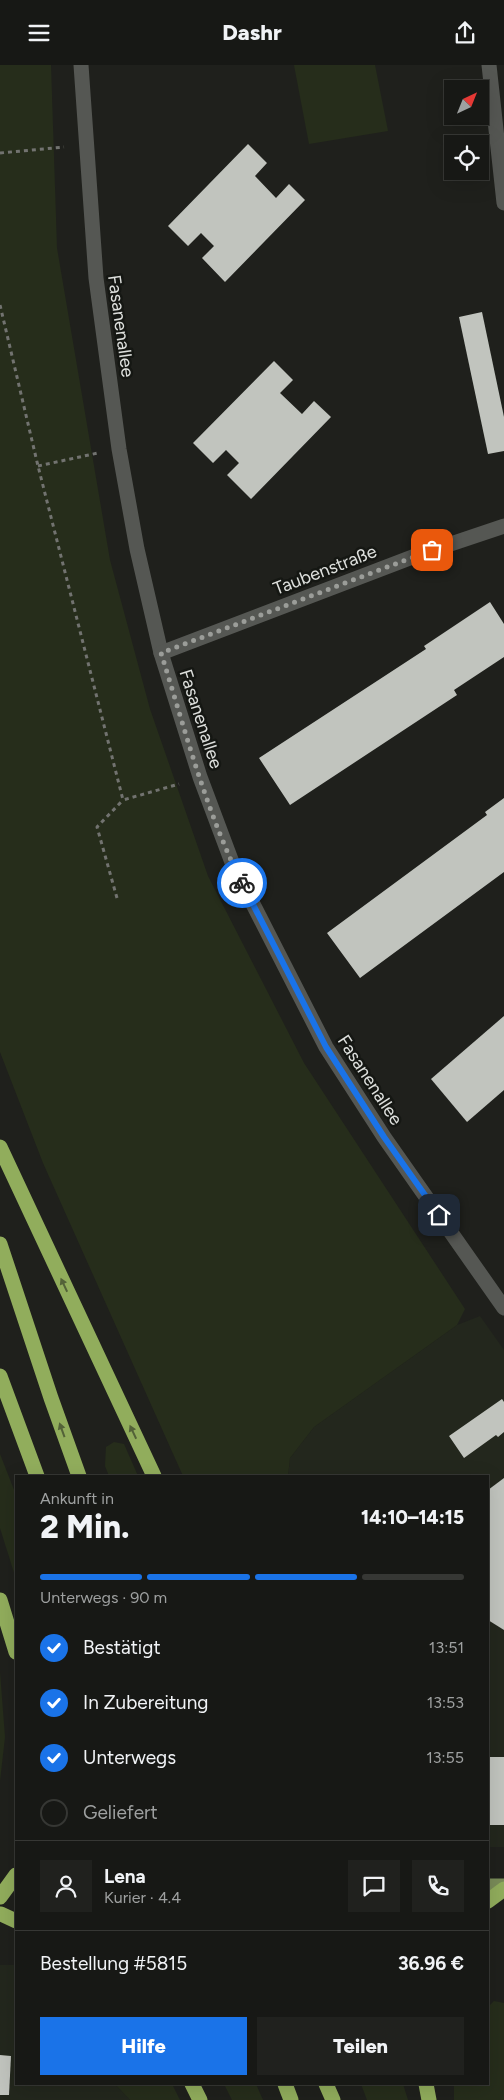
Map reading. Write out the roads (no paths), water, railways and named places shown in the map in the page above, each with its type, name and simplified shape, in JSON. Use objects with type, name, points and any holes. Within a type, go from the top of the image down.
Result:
[{"type":"highway","points":[[0,1147],[154,1475]]},
{"type":"highway","points":[[0,1244],[79,1475]]},
{"type":"highway","points":[[0,1376],[37,1475]]},
{"type":"highway","points":[[0,1600],[15,1649]]},
{"type":"highway","points":[[0,1897],[15,1876]]},
{"type":"highway","points":[[489,1900],[504,1889]]},
{"type":"highway","points":[[0,1914],[15,1921]]},
{"type":"highway","points":[[192,2085],[200,2100]]},
{"type":"highway","points":[[285,2085],[292,2100]]},
{"type":"highway","points":[[326,2085],[333,2100]]},
{"type":"highway","points":[[426,2085],[429,2100]]},
{"type":"main road","points":[[489,1886],[504,1886]]},
{"type":"main road","points":[[0,1914],[15,1913]]},
{"type":"street","name":"Fasanenallee","points":[[81,65],[85,145],[96,278],[119,449],[136,549],[161,653],[200,777],[233,865],[326,1047],[384,1137],[504,1307]]},
{"type":"street","points":[[489,65],[504,203]]},
{"type":"street","name":"Taubenstraße","points":[[161,653],[415,556],[504,526]]}]
